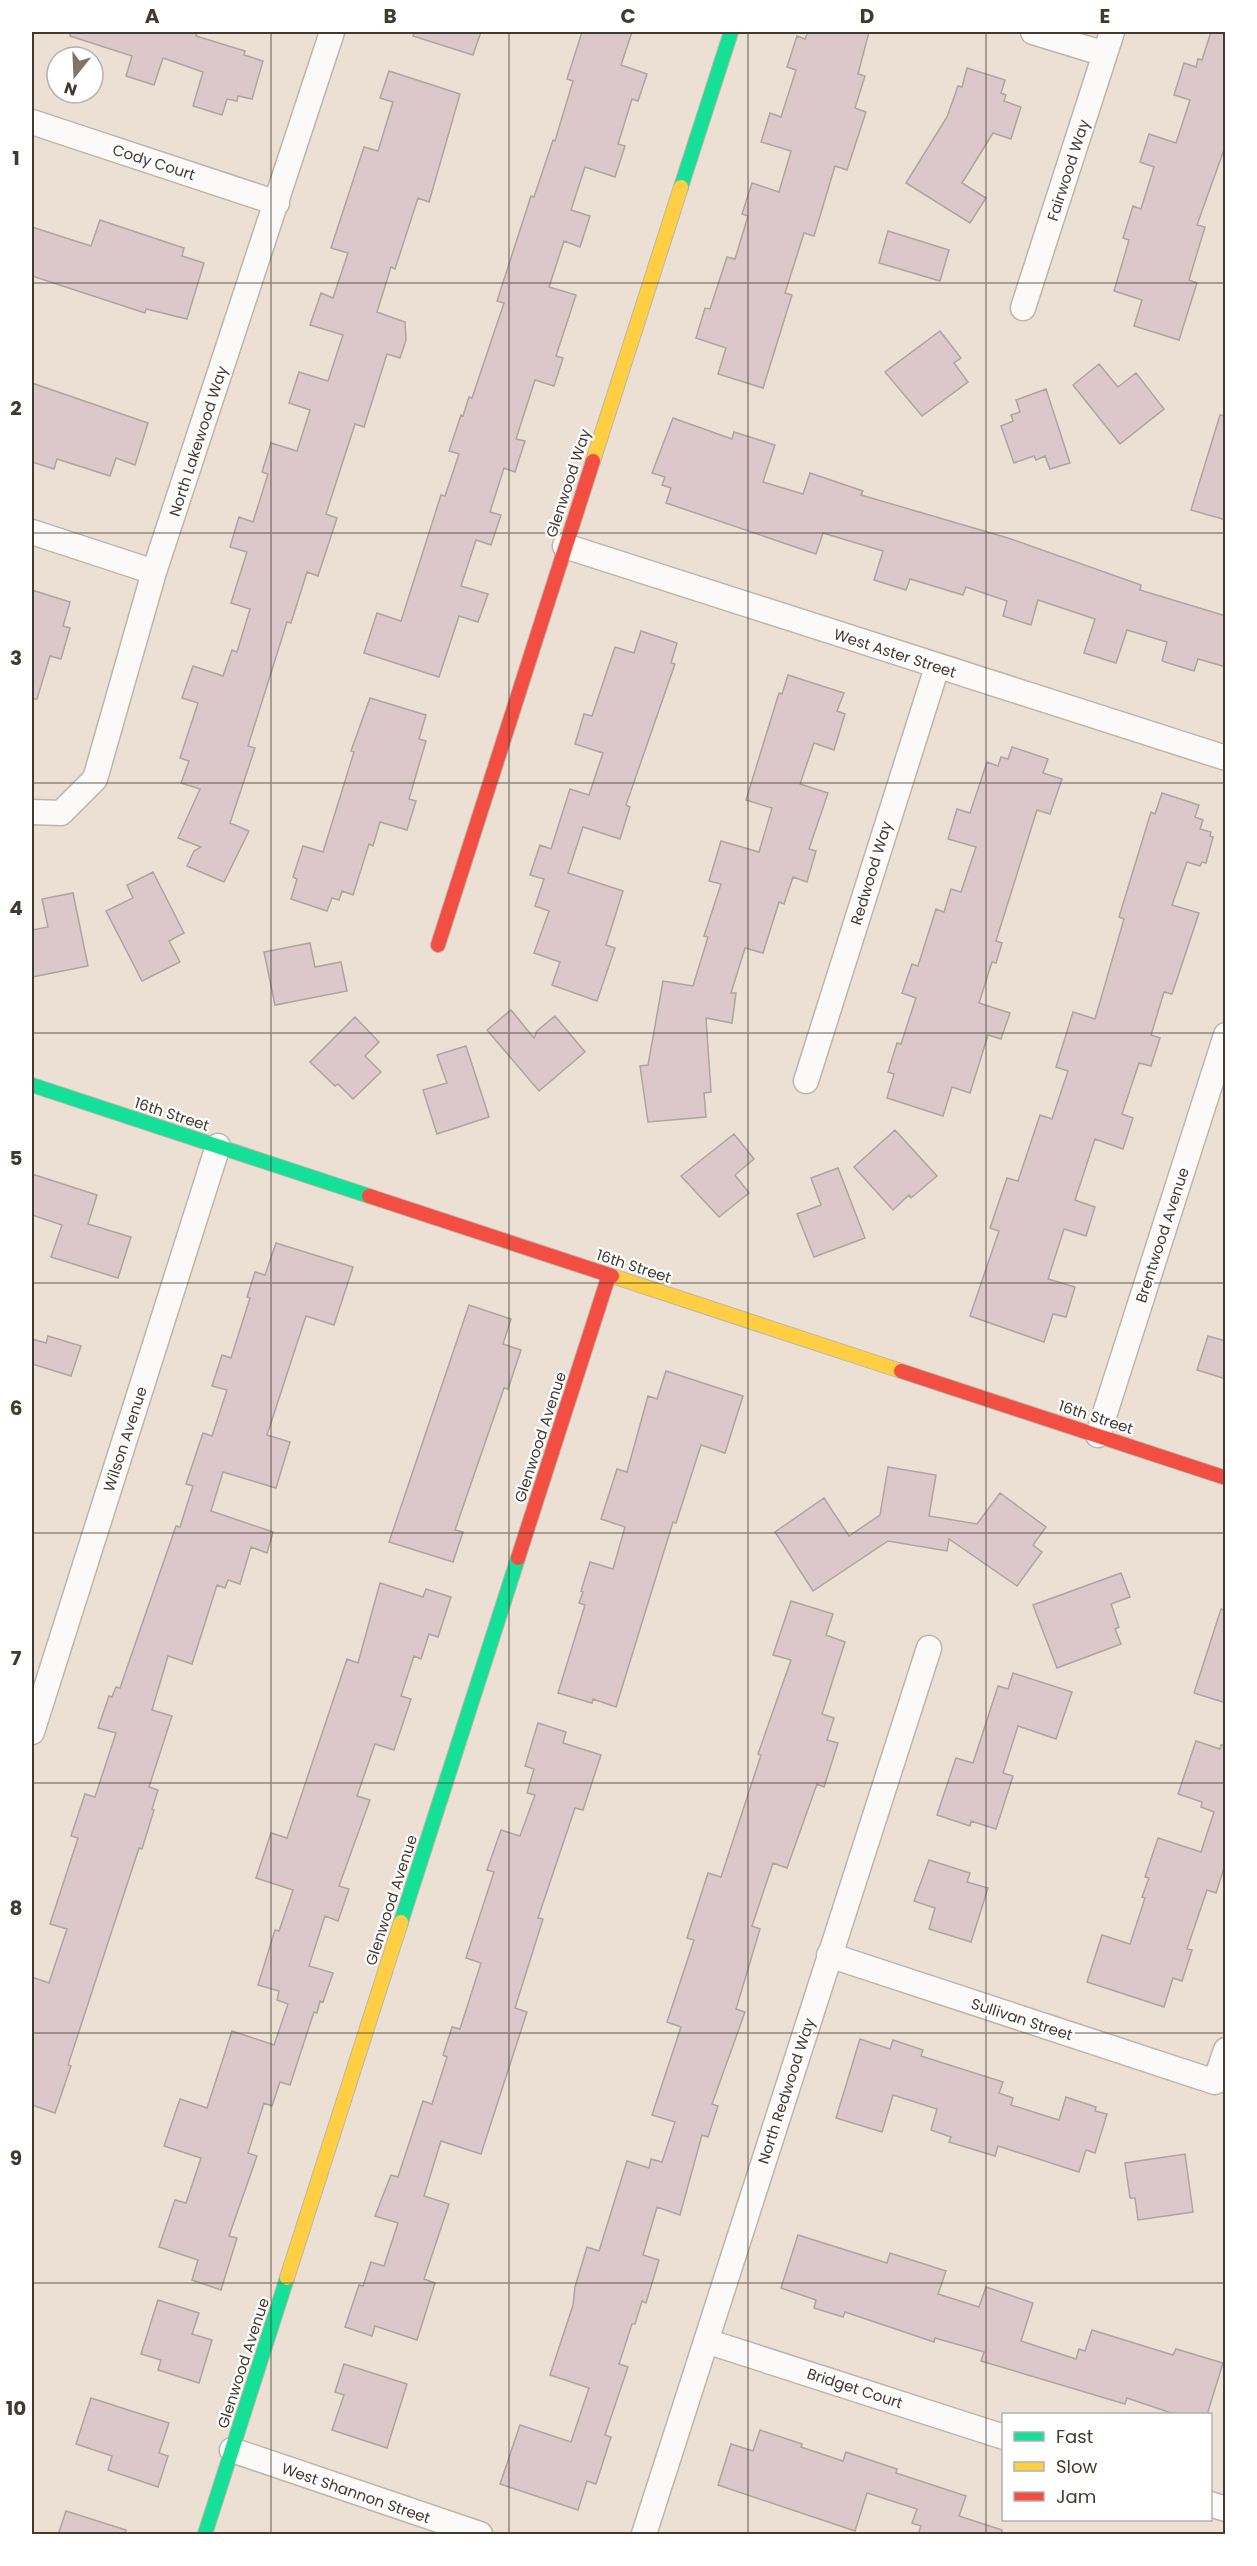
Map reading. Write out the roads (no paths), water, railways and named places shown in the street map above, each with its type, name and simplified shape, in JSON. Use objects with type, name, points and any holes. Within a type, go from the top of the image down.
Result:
[{"type":"street","name":"North Lakewood Way","points":[[32,812],[61,813],[95,779],[154,572],[332,32]]},
{"type":"street","name":"Glenwood Way","points":[[438,945],[731,32]]},
{"type":"street","points":[[1033,32],[1109,43]]},
{"type":"street","name":"Fairwood Way","points":[[1023,308],[1109,43]]},
{"type":"street","name":"Cody Court","points":[[32,122],[277,203]]},
{"type":"street","points":[[32,532],[154,572]]},
{"type":"street","name":"West Aster Street","points":[[565,546],[1226,758]]},
{"type":"street","name":"Redwood Way","points":[[806,1081],[937,667]]},
{"type":"street","name":"Brentwood Avenue","points":[[1098,1435],[1226,1035]]},
{"type":"street","name":"16th Street","points":[[32,1085],[1226,1478]]},
{"type":"street","name":"Wilson Avenue","points":[[32,1732],[218,1146]]},
{"type":"street","name":"Glenwood Avenue","points":[[205,2535],[609,1275]]},
{"type":"street","name":"North Redwood Way","points":[[644,2535],[929,1648]]},
{"type":"street","name":"Sullivan Street","points":[[829,1955],[1215,2082],[1226,2050]]},
{"type":"street","name":"Bridget Court","points":[[706,2341],[1002,2436]]},
{"type":"street","name":"West Shannon Street","points":[[232,2450],[480,2535]]}]
